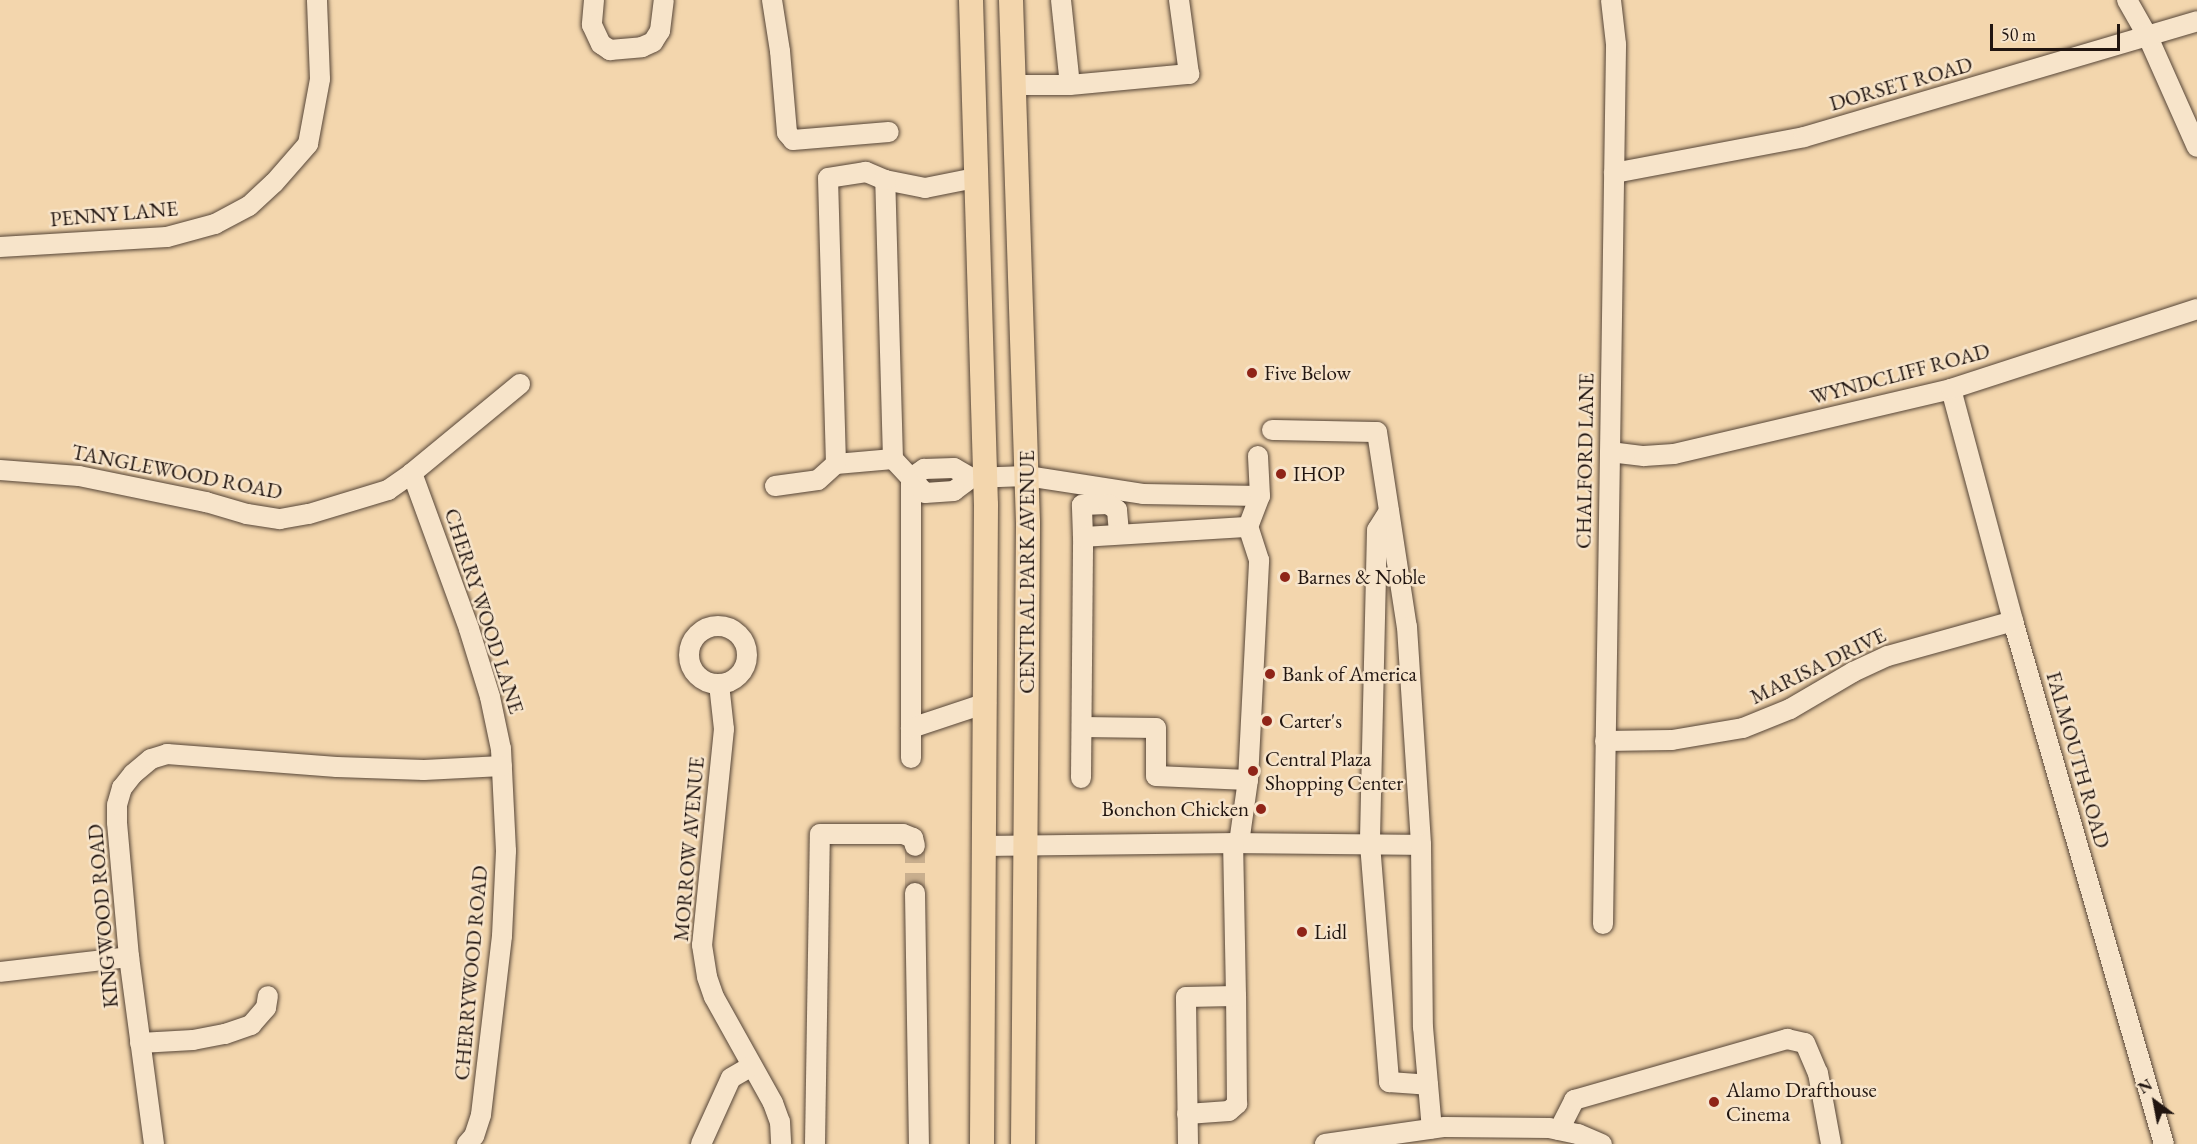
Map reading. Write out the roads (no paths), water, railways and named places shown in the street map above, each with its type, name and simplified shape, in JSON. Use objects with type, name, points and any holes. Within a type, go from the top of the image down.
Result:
[{"type":"main road","name":"CENTRAL PARK AVENUE","points":[[971,0],[979,478],[986,704],[982,1144]]},
{"type":"main road","name":"CENTRAL PARK AVENUE","points":[[1011,0],[1027,476],[1029,625],[1023,1144]]},
{"type":"street","name":"PENNY LANE","points":[[0,247],[167,237],[215,224],[249,206],[274,183],[308,144],[320,79],[317,0]]},
{"type":"street","points":[[594,0],[592,25],[601,44],[610,50],[642,47],[653,42],[660,32],[664,0]]},
{"type":"street","points":[[772,0],[780,51],[787,133],[793,140],[889,132]]},
{"type":"street","points":[[1061,0],[1070,86]]},
{"type":"street","points":[[1014,85],[1070,86],[1189,74],[1179,0]]},
{"type":"street","name":"CHALFORD LANE","points":[[1603,924],[1616,44],[1611,0]]},
{"type":"street","points":[[2127,0],[2148,37],[2197,147]]},
{"type":"street","name":"DORSET ROAD","points":[[1614,173],[1804,137],[2197,21]]},
{"type":"street","points":[[836,464],[828,178],[866,172],[885,180],[925,188],[975,178]]},
{"type":"street","points":[[885,180],[893,459],[911,478],[910,758]]},
{"type":"street","name":"WYNDCLIFF ROAD","points":[[1610,452],[1644,456],[1674,454],[1951,389],[2197,309]]},
{"type":"street","name":"TANGLEWOOD ROAD","points":[[0,470],[79,476],[206,502],[247,514],[280,519],[347,504],[387,490],[412,473],[520,384]]},
{"type":"street","name":"FALMOUTH ROAD","points":[[1951,389],[2013,621],[2164,1144]]},
{"type":"street","points":[[1272,430],[1377,432],[1407,627],[1421,845],[1423,1027],[1432,1129]]},
{"type":"street","points":[[1186,1114],[1229,1111],[1237,1104],[1236,843],[1248,780],[1258,560],[1248,527],[1260,496],[1258,456]]},
{"type":"street","points":[[775,486],[818,480],[836,464],[893,459]]},
{"type":"street","points":[[911,478],[924,469],[954,468],[979,478],[1027,476],[1143,494],[1260,496]]},
{"type":"street","name":"CHERRY WOOD LANE","points":[[412,473],[469,629],[490,698],[502,766]]},
{"type":"street","points":[[1389,511],[1377,530],[1370,844],[1389,1082],[1428,1085]]},
{"type":"street","points":[[1083,537],[1104,520],[1248,527]]},
{"type":"street","points":[[1083,537],[1104,520]]},
{"type":"street","points":[[1081,778],[1083,537]]},
{"type":"street","name":"MARISA DRIVE","points":[[1605,741],[1672,740],[1743,728],[1790,709],[1854,672],[1888,656],[2013,621]]},
{"type":"street","name":"MORROW AVENUE","points":[[719,684],[724,729],[702,945],[707,977],[714,997],[773,1103],[780,1122],[781,1144]]},
{"type":"street","points":[[911,728],[986,704]]},
{"type":"street","points":[[1082,727],[1156,728],[1156,776],[1248,780]]},
{"type":"street","name":"KINGWOOD ROAD","points":[[154,1144],[129,957],[117,805],[122,788],[133,774],[151,759],[167,754],[424,771],[502,766]]},
{"type":"street","name":"CHERRYWOOD ROAD","points":[[467,1144],[474,1136],[481,1115],[502,936],[506,851],[502,766]]},
{"type":"street","points":[[815,1144],[820,834],[903,834],[913,838],[915,846]]},
{"type":"street","points":[[984,846],[1026,848],[1236,843],[1421,845]]},
{"type":"street","points":[[915,893],[919,1144]]},
{"type":"street","points":[[0,972],[129,957]]},
{"type":"street","points":[[140,1043],[194,1040],[225,1034],[251,1025],[266,1008],[268,996]]},
{"type":"street","points":[[1188,1144],[1186,997],[1236,996]]},
{"type":"street","points":[[1559,1130],[1574,1100],[1787,1039],[1805,1043],[1810,1053],[1818,1073],[1831,1144]]},
{"type":"street","points":[[701,1144],[731,1078],[752,1066]]},
{"type":"street","points":[[1325,1144],[1432,1129],[1505,1136],[1559,1130],[1578,1134],[1602,1144]]},
{"type":"tunnel","points":[[1092,516],[1107,516]]},
{"type":"tunnel","points":[[915,846],[915,893]]},
{"type":"place","name":"Five Below","points":[[1252,373]]},
{"type":"place","name":"IHOP","points":[[1281,474]]},
{"type":"place","name":"Barnes & Noble","points":[[1285,577]]},
{"type":"place","name":"Bank of America","points":[[1270,674]]},
{"type":"place","name":"Carter's","points":[[1267,721]]},
{"type":"place","name":"Central Plaza Shopping Center","points":[[1253,771]]},
{"type":"place","name":"Bonchon Chicken","points":[[1261,809]]},
{"type":"place","name":"Lidl","points":[[1302,932]]},
{"type":"place","name":"Alamo Drafthouse Cinema","points":[[1714,1102]]}]
